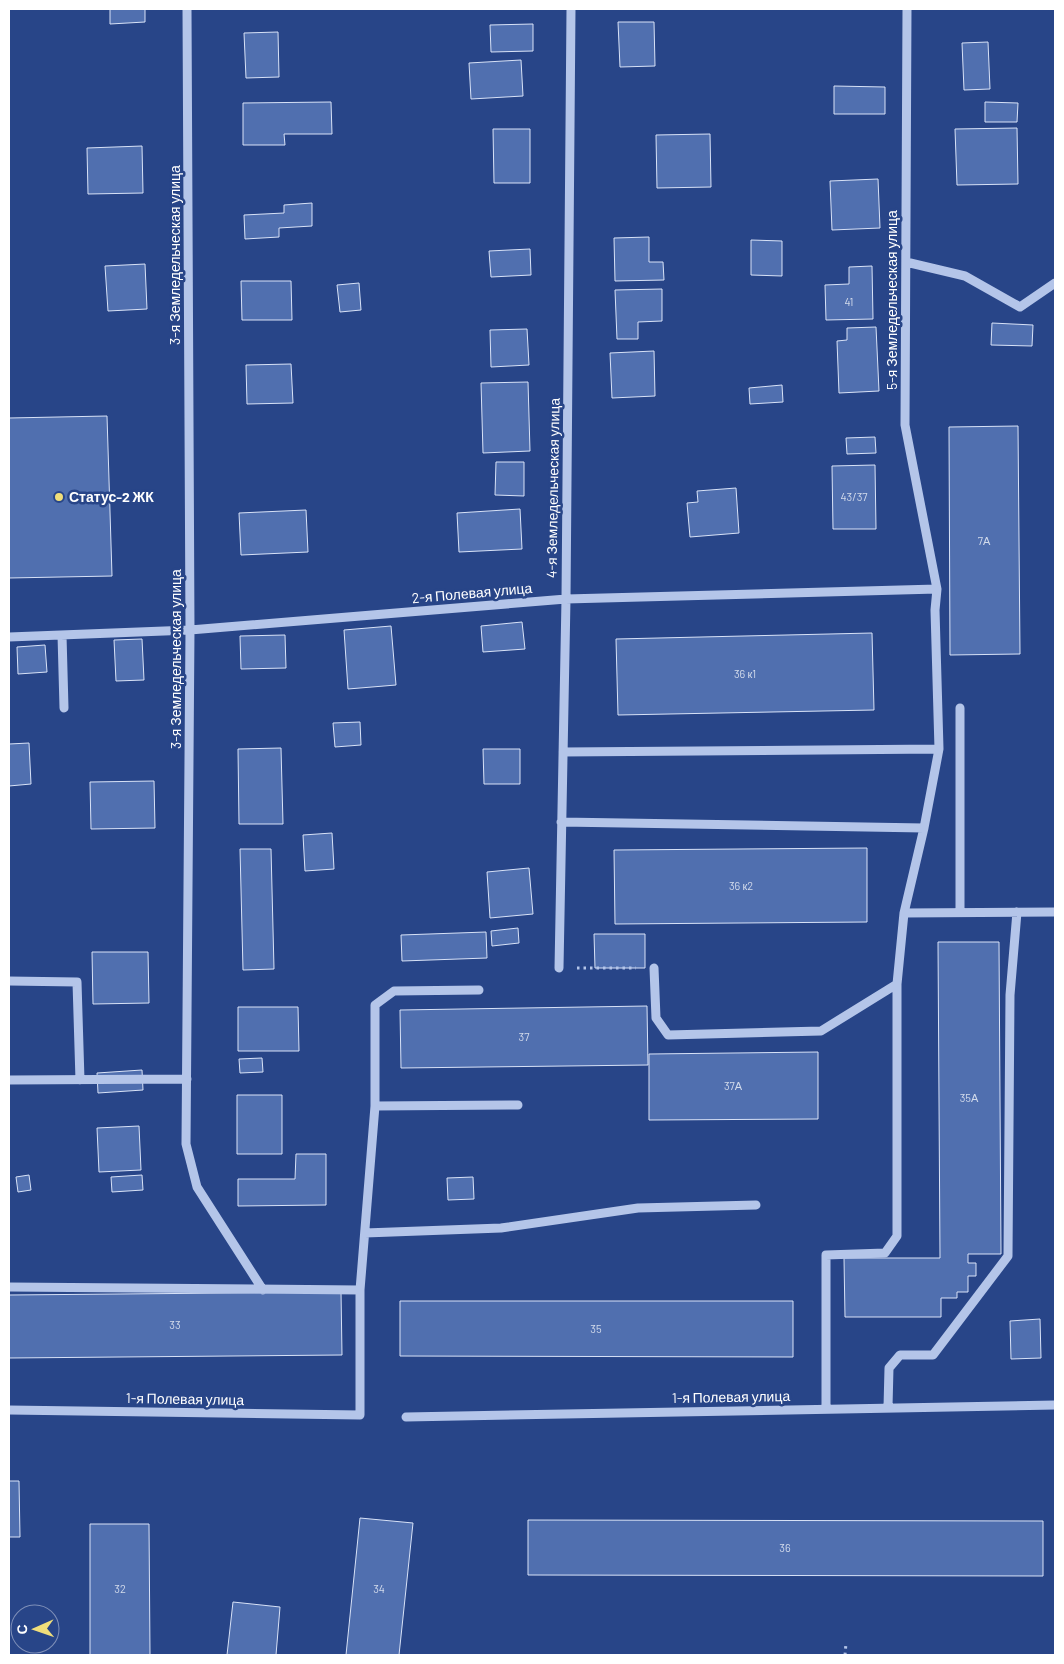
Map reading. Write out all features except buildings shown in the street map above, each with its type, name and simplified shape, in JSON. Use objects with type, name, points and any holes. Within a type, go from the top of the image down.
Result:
[{"type":"street","name":"3-я Земледельческая улица","points":[[188,9],[190,630],[186,1144],[197,1188],[262,1290]]},
{"type":"street","name":"4-я Земледельческая улица","points":[[559,968],[566,599],[571,9]]},
{"type":"street","name":"5-я Земледельческая улица","points":[[826,1408],[826,1255],[885,1253],[897,1236],[897,984],[904,913],[924,828],[939,750],[935,610],[937,589],[905,425],[907,9]]},
{"type":"street","points":[[906,262],[965,276],[1020,307],[1055,283]]},
{"type":"street","name":"2-я Полевая улица","points":[[9,637],[190,630],[566,599],[937,589]]},
{"type":"street","points":[[62,635],[64,708]]},
{"type":"street","points":[[960,708],[960,912]]},
{"type":"street","points":[[563,752],[939,750]]},
{"type":"street","points":[[561,822],[924,828]]},
{"type":"street","points":[[888,1408],[889,1368],[900,1355],[933,1355],[1008,1256],[1010,995],[1017,912]]},
{"type":"street","points":[[904,913],[1055,912]]},
{"type":"street","points":[[654,968],[656,1018],[668,1035],[821,1031],[897,984]]},
{"type":"street","points":[[9,981],[76,982],[80,1080]]},
{"type":"street","points":[[9,1287],[360,1290],[375,1106],[375,1005],[394,991],[479,990]]},
{"type":"street","points":[[9,1080],[187,1079]]},
{"type":"street","points":[[375,1106],[518,1105]]},
{"type":"street","points":[[365,1233],[501,1228],[638,1208],[756,1205]]},
{"type":"street","name":"1-я Полевая улица","points":[[9,1410],[360,1416],[360,1290]]},
{"type":"street","name":"1-я Полевая улица","points":[[406,1417],[1055,1405]]},
{"type":"path","points":[[559,968],[654,968]]},
{"type":"path","points":[[845,1655],[846,1643]]},
{"type":"place","name":"Статус-2 ЖК","points":[[59,497]]}]
